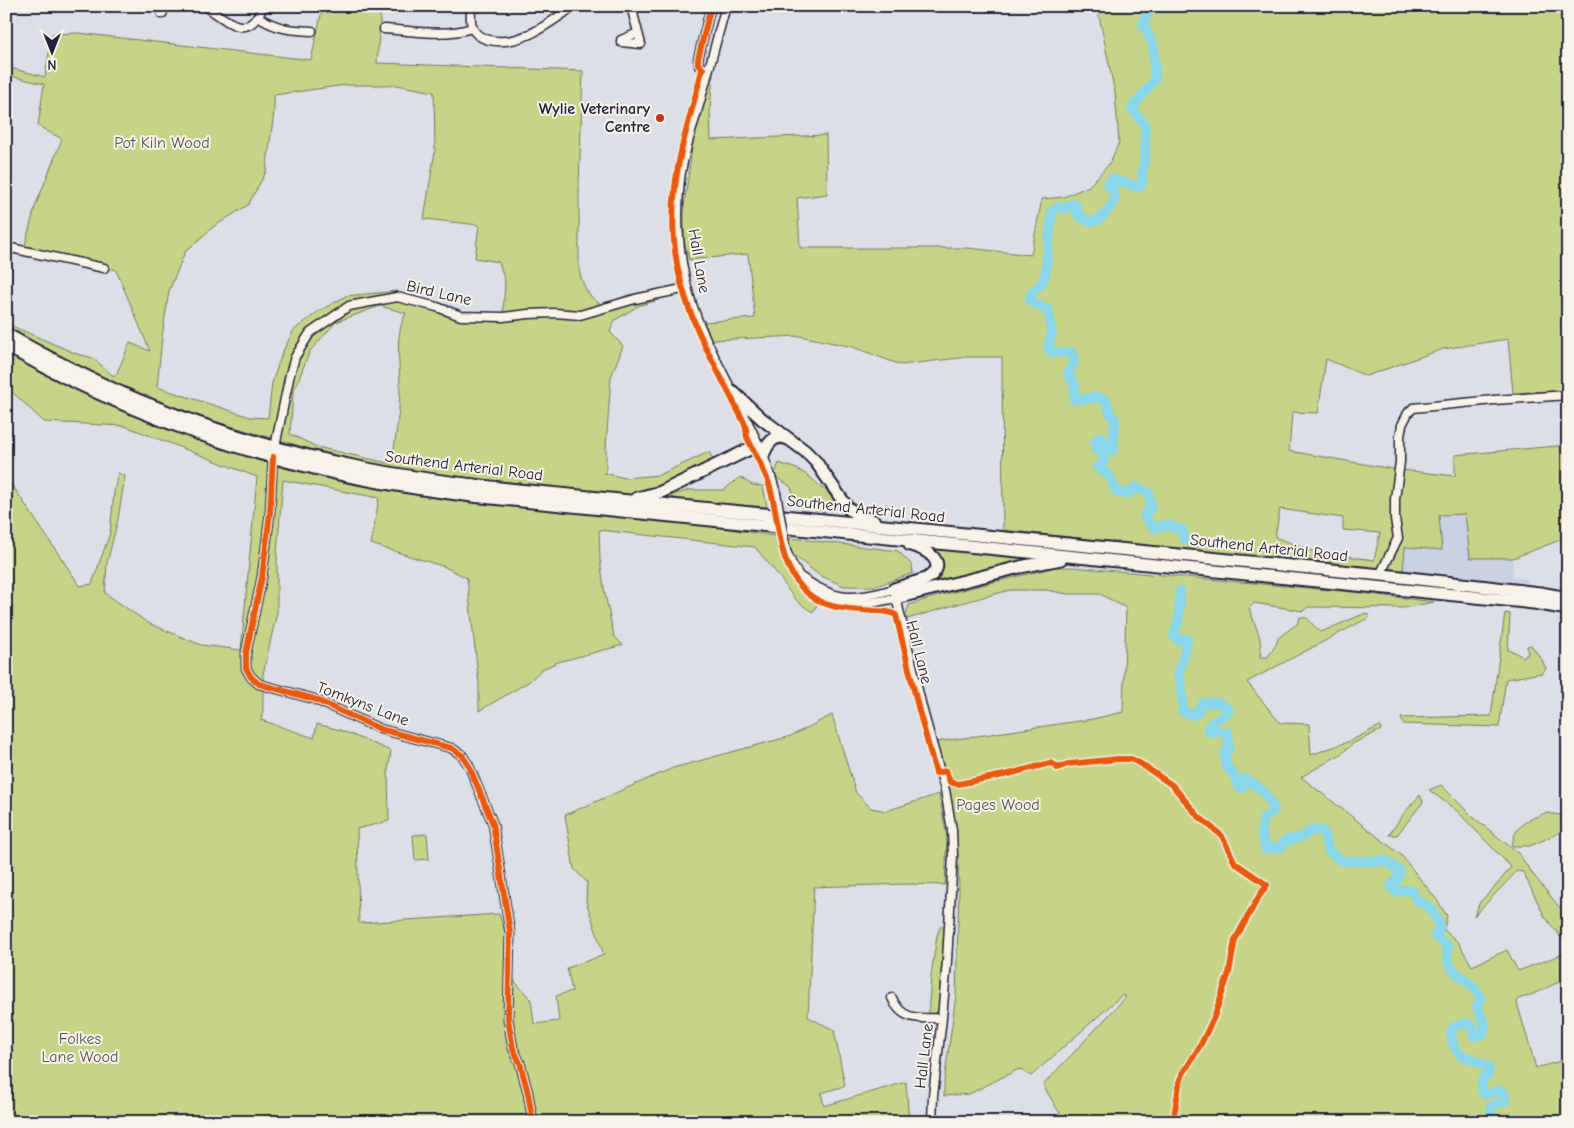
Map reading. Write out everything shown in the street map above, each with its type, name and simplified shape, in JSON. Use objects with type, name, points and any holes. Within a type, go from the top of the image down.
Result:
[{"type":"highway","name":"Southend Arterial Road","points":[[6,334],[64,365],[137,400],[274,452],[416,478],[619,500],[1380,575],[1540,593],[1568,598]]},
{"type":"highway","name":"Southend Arterial Road","points":[[6,346],[57,374],[156,418],[370,480],[462,495],[1534,603],[1568,609]]},
{"type":"highway","points":[[732,391],[762,419],[816,462],[836,494],[852,512],[864,518],[908,529]]},
{"type":"highway","points":[[619,500],[661,492],[760,450],[774,438],[783,437],[792,441]]},
{"type":"highway","points":[[846,533],[916,546],[934,556],[936,565],[931,576],[895,593]]},
{"type":"highway","points":[[895,593],[1042,562],[1085,558]]},
{"type":"street","points":[[162,14],[166,6]]},
{"type":"street","points":[[205,6],[241,27],[251,25],[258,17],[263,6]]},
{"type":"street","points":[[471,6],[472,28],[476,34],[486,39],[504,41],[514,40],[533,33],[574,6]]},
{"type":"street","points":[[632,6],[638,33]]},
{"type":"street","points":[[708,70],[699,66],[698,59],[711,6]]},
{"type":"street","name":"Hall Lane","points":[[726,6],[688,143],[680,184],[678,236],[687,288],[698,320],[760,450],[776,493],[786,551],[805,586],[812,592],[832,602],[852,605],[880,601],[891,603],[899,610]]},
{"type":"street","points":[[258,17],[282,29],[312,31]]},
{"type":"street","points":[[384,29],[437,33],[464,31],[472,28]]},
{"type":"street","points":[[6,247],[104,268]]},
{"type":"street","name":"Bird Lane","points":[[274,452],[295,357],[310,333],[349,306],[397,297],[462,316],[502,317],[555,313],[580,315],[621,302],[687,288]]},
{"type":"street","points":[[1380,575],[1398,538],[1395,519],[1395,499],[1400,462],[1400,436],[1402,425],[1413,408],[1494,400],[1568,396]]},
{"type":"street","name":"Tomkyns Lane","points":[[274,452],[270,513],[262,577],[246,653],[246,668],[251,677],[259,684],[314,699],[380,729],[451,748],[462,755],[469,766],[493,824],[510,932],[508,1019],[513,1048],[524,1077],[533,1122]]},
{"type":"street","name":"Hall Lane","points":[[799,576],[824,592],[844,598],[895,593]]},
{"type":"street","name":"Hall Lane","points":[[880,601],[895,593]]},
{"type":"street","name":"Hall Lane","points":[[895,593],[923,711],[945,790],[950,817],[953,856],[942,1018],[932,1122]]},
{"type":"street","points":[[892,998],[895,1005],[904,1014],[920,1018],[942,1018]]},
{"type":"shaded area","points":[[1465,513],[1470,558],[1513,558],[1513,577],[1527,579],[1529,588],[1403,572],[1405,546],[1439,515]]},
{"type":"green space","name":"Pot Kiln Wood","points":[[323,6],[381,6],[377,63],[583,71],[579,185],[579,269],[584,285],[593,299],[603,305],[628,295],[676,286],[658,300],[638,306],[615,320],[610,332],[623,346],[611,377],[606,473],[604,473],[625,478],[659,475],[709,452],[715,463],[660,488],[625,495],[410,471],[372,464],[324,453],[210,420],[155,401],[92,375],[10,333],[12,326],[77,354],[93,358],[112,375],[116,375],[130,343],[150,351],[116,270],[24,249],[35,207],[62,139],[38,126],[44,84],[6,75],[6,67],[45,77],[52,34],[78,33],[311,60]],"holes":[[[345,85],[397,85],[434,92],[435,151],[424,219],[479,225],[475,258],[499,262],[505,282],[503,314],[462,314],[397,297],[397,291],[346,296],[319,311],[294,330],[282,353],[272,383],[268,418],[250,417],[157,387],[169,291],[185,252],[213,227],[248,205],[266,172],[274,112],[274,95]],[[380,306],[406,313],[402,322],[398,352],[400,394],[392,464],[317,447],[290,434],[293,393],[310,351],[336,322]]]},
{"type":"green space","points":[[1097,6],[1568,6],[1568,390],[1513,393],[1508,339],[1443,349],[1366,376],[1326,359],[1318,413],[1292,412],[1289,451],[1393,469],[1455,476],[1455,455],[1568,445],[1568,532],[1560,540],[1513,558],[1470,558],[1465,514],[1439,515],[1442,550],[1405,547],[1403,572],[1003,530],[1002,357],[968,357],[901,365],[853,347],[800,336],[712,340],[704,322],[755,318],[748,254],[689,260],[684,240],[684,206],[693,142],[714,63],[710,109],[711,140],[826,135],[827,194],[797,198],[800,248],[968,248],[1031,255],[1042,199],[1064,197],[1089,186],[1110,163],[1119,142],[1115,93]],"holes":[[[1280,509],[1343,518],[1343,530],[1380,533],[1374,560],[1315,552],[1275,537]]]},
{"type":"green space","name":"Folkes Lane Wood","points":[[6,352],[54,379],[154,424],[289,469],[351,484],[416,494],[710,526],[898,551],[912,565],[913,573],[876,586],[844,586],[819,575],[796,557],[781,559],[801,588],[818,603],[813,612],[792,596],[755,547],[599,530],[600,560],[605,594],[614,636],[623,645],[558,662],[542,669],[530,681],[479,711],[479,684],[467,578],[445,567],[371,544],[379,498],[283,480],[277,553],[277,612],[263,674],[263,709],[261,720],[314,738],[317,724],[340,730],[391,751],[388,771],[389,821],[357,829],[359,923],[499,914],[505,932],[506,971],[531,1000],[534,1024],[559,1021],[556,996],[572,991],[567,968],[604,955],[586,901],[587,882],[574,869],[565,815],[673,768],[791,736],[832,715],[856,793],[871,808],[886,811],[939,794],[947,838],[945,885],[906,884],[814,887],[808,1017],[834,1030],[845,1086],[821,1093],[824,1106],[906,1082],[909,1122],[6,1122],[6,476],[80,586],[92,584],[110,533],[118,473],[125,476],[118,519],[107,563],[105,593],[148,623],[201,645],[241,650],[257,477],[125,426],[44,422],[6,386]]},
{"type":"green space","points":[[779,463],[797,469],[810,477],[835,500],[833,510],[820,510],[798,504],[790,486],[774,476]]},
{"type":"green space","points":[[740,477],[752,485],[763,486],[767,507],[678,501],[670,496],[689,490],[724,490]]},
{"type":"green space","points":[[925,545],[1048,558],[916,590],[932,582],[942,567],[938,552]]},
{"type":"green space","name":"Pages Wood","points":[[1056,567],[1363,593],[1434,602],[1403,608],[1308,607],[1303,611],[1254,603],[1249,608],[1259,635],[1260,657],[1268,657],[1278,638],[1297,624],[1300,617],[1307,618],[1321,632],[1366,613],[1370,617],[1247,682],[1280,723],[1309,724],[1311,755],[1350,741],[1380,726],[1381,730],[1354,743],[1341,754],[1301,777],[1401,855],[1437,900],[1447,916],[1444,930],[1458,942],[1472,966],[1507,950],[1518,971],[1568,952],[1568,981],[1561,981],[1518,999],[1517,1003],[1536,1068],[1568,1059],[1568,1122],[1065,1122],[1043,1085],[1126,997],[1122,995],[1031,1076],[1019,1069],[969,1094],[944,1096],[944,1083],[956,995],[959,888],[956,827],[948,782],[936,742],[1093,719],[1123,712],[1126,608],[1100,594],[1067,594],[1046,590],[1010,590],[904,620],[909,605],[941,595]]},
{"type":"green space","points":[[1505,613],[1510,614],[1508,650],[1522,657],[1528,654],[1527,646],[1531,645],[1546,669],[1542,673],[1506,679],[1499,727],[1403,724],[1401,718],[1491,716]]},
{"type":"green space","points":[[1441,785],[1473,817],[1519,854],[1568,918],[1568,946],[1545,917],[1523,872],[1517,871],[1474,916],[1480,902],[1511,867],[1457,811],[1429,790]]},
{"type":"green space","points":[[1420,795],[1423,802],[1397,835],[1389,835],[1404,813]]},
{"type":"green space","points":[[1546,813],[1568,816],[1568,829],[1530,846],[1512,846],[1516,833],[1523,824]]},
{"type":"green space","points":[[427,834],[429,859],[415,860],[413,835]]},
{"type":"green space","points":[[941,926],[944,926],[939,1005],[937,1012],[928,1015],[931,976],[937,935]]},
{"type":"waterway","points":[[1154,6],[1145,17],[1143,24],[1153,44],[1155,79],[1132,108],[1145,125],[1145,157],[1142,184],[1138,187],[1112,179],[1107,184],[1114,193],[1112,204],[1096,221],[1088,221],[1078,215],[1076,205],[1071,204],[1065,209],[1059,207],[1052,211],[1045,276],[1041,284],[1031,293],[1030,301],[1048,310],[1052,333],[1048,347],[1051,352],[1072,353],[1074,360],[1068,374],[1075,385],[1074,400],[1096,397],[1106,400],[1110,413],[1115,420],[1113,450],[1100,437],[1095,441],[1096,450],[1104,454],[1104,461],[1097,467],[1109,475],[1117,492],[1128,494],[1136,487],[1149,493],[1151,507],[1144,516],[1154,528],[1166,525],[1182,530],[1185,540]]},
{"type":"waterway","points":[[1180,591],[1179,617],[1174,636],[1178,640],[1187,639],[1178,676],[1181,681],[1183,712],[1195,715],[1203,703],[1211,702],[1221,704],[1229,711],[1208,726],[1209,732],[1228,732],[1229,748],[1225,754],[1226,765],[1234,775],[1238,786],[1242,788],[1245,779],[1255,785],[1269,799],[1274,809],[1263,818],[1262,835],[1266,849],[1281,847],[1284,841],[1302,837],[1312,830],[1323,831],[1328,850],[1342,861],[1386,861],[1400,871],[1398,878],[1391,886],[1396,892],[1412,891],[1418,900],[1432,910],[1440,927],[1435,936],[1448,947],[1447,955],[1450,966],[1474,988],[1481,998],[1477,1007],[1485,1025],[1483,1034],[1474,1036],[1472,1026],[1466,1023],[1454,1027],[1451,1032],[1453,1045],[1460,1055],[1488,1067],[1489,1073],[1482,1080],[1482,1090],[1486,1095],[1498,1090],[1504,1093],[1506,1101],[1491,1107],[1491,1122]]},
{"type":"waterway","points":[[1508,1122],[1512,1118],[1519,1119],[1521,1122]]},
{"type":"cycle path","points":[[711,6],[698,59],[698,64],[703,69],[677,173],[673,215],[678,270],[690,311],[709,354],[744,421],[747,437],[768,481],[783,553],[795,579],[812,597],[828,605],[896,615],[936,773],[946,771],[950,782],[958,784],[1009,774],[1050,763],[1057,766],[1057,768],[1068,764],[1131,759],[1172,785],[1198,816],[1222,836],[1235,863],[1267,885],[1235,940],[1229,973],[1214,1017],[1201,1044],[1180,1079],[1173,1122]]},
{"type":"cycle path","points":[[273,457],[270,513],[262,577],[246,653],[246,668],[251,677],[259,684],[314,699],[380,729],[451,748],[462,755],[469,766],[493,824],[510,932],[508,1019],[513,1048],[520,1063],[533,1122]]},
{"type":"place","name":"Wylie Veterinary Centre","points":[[660,118]]}]
